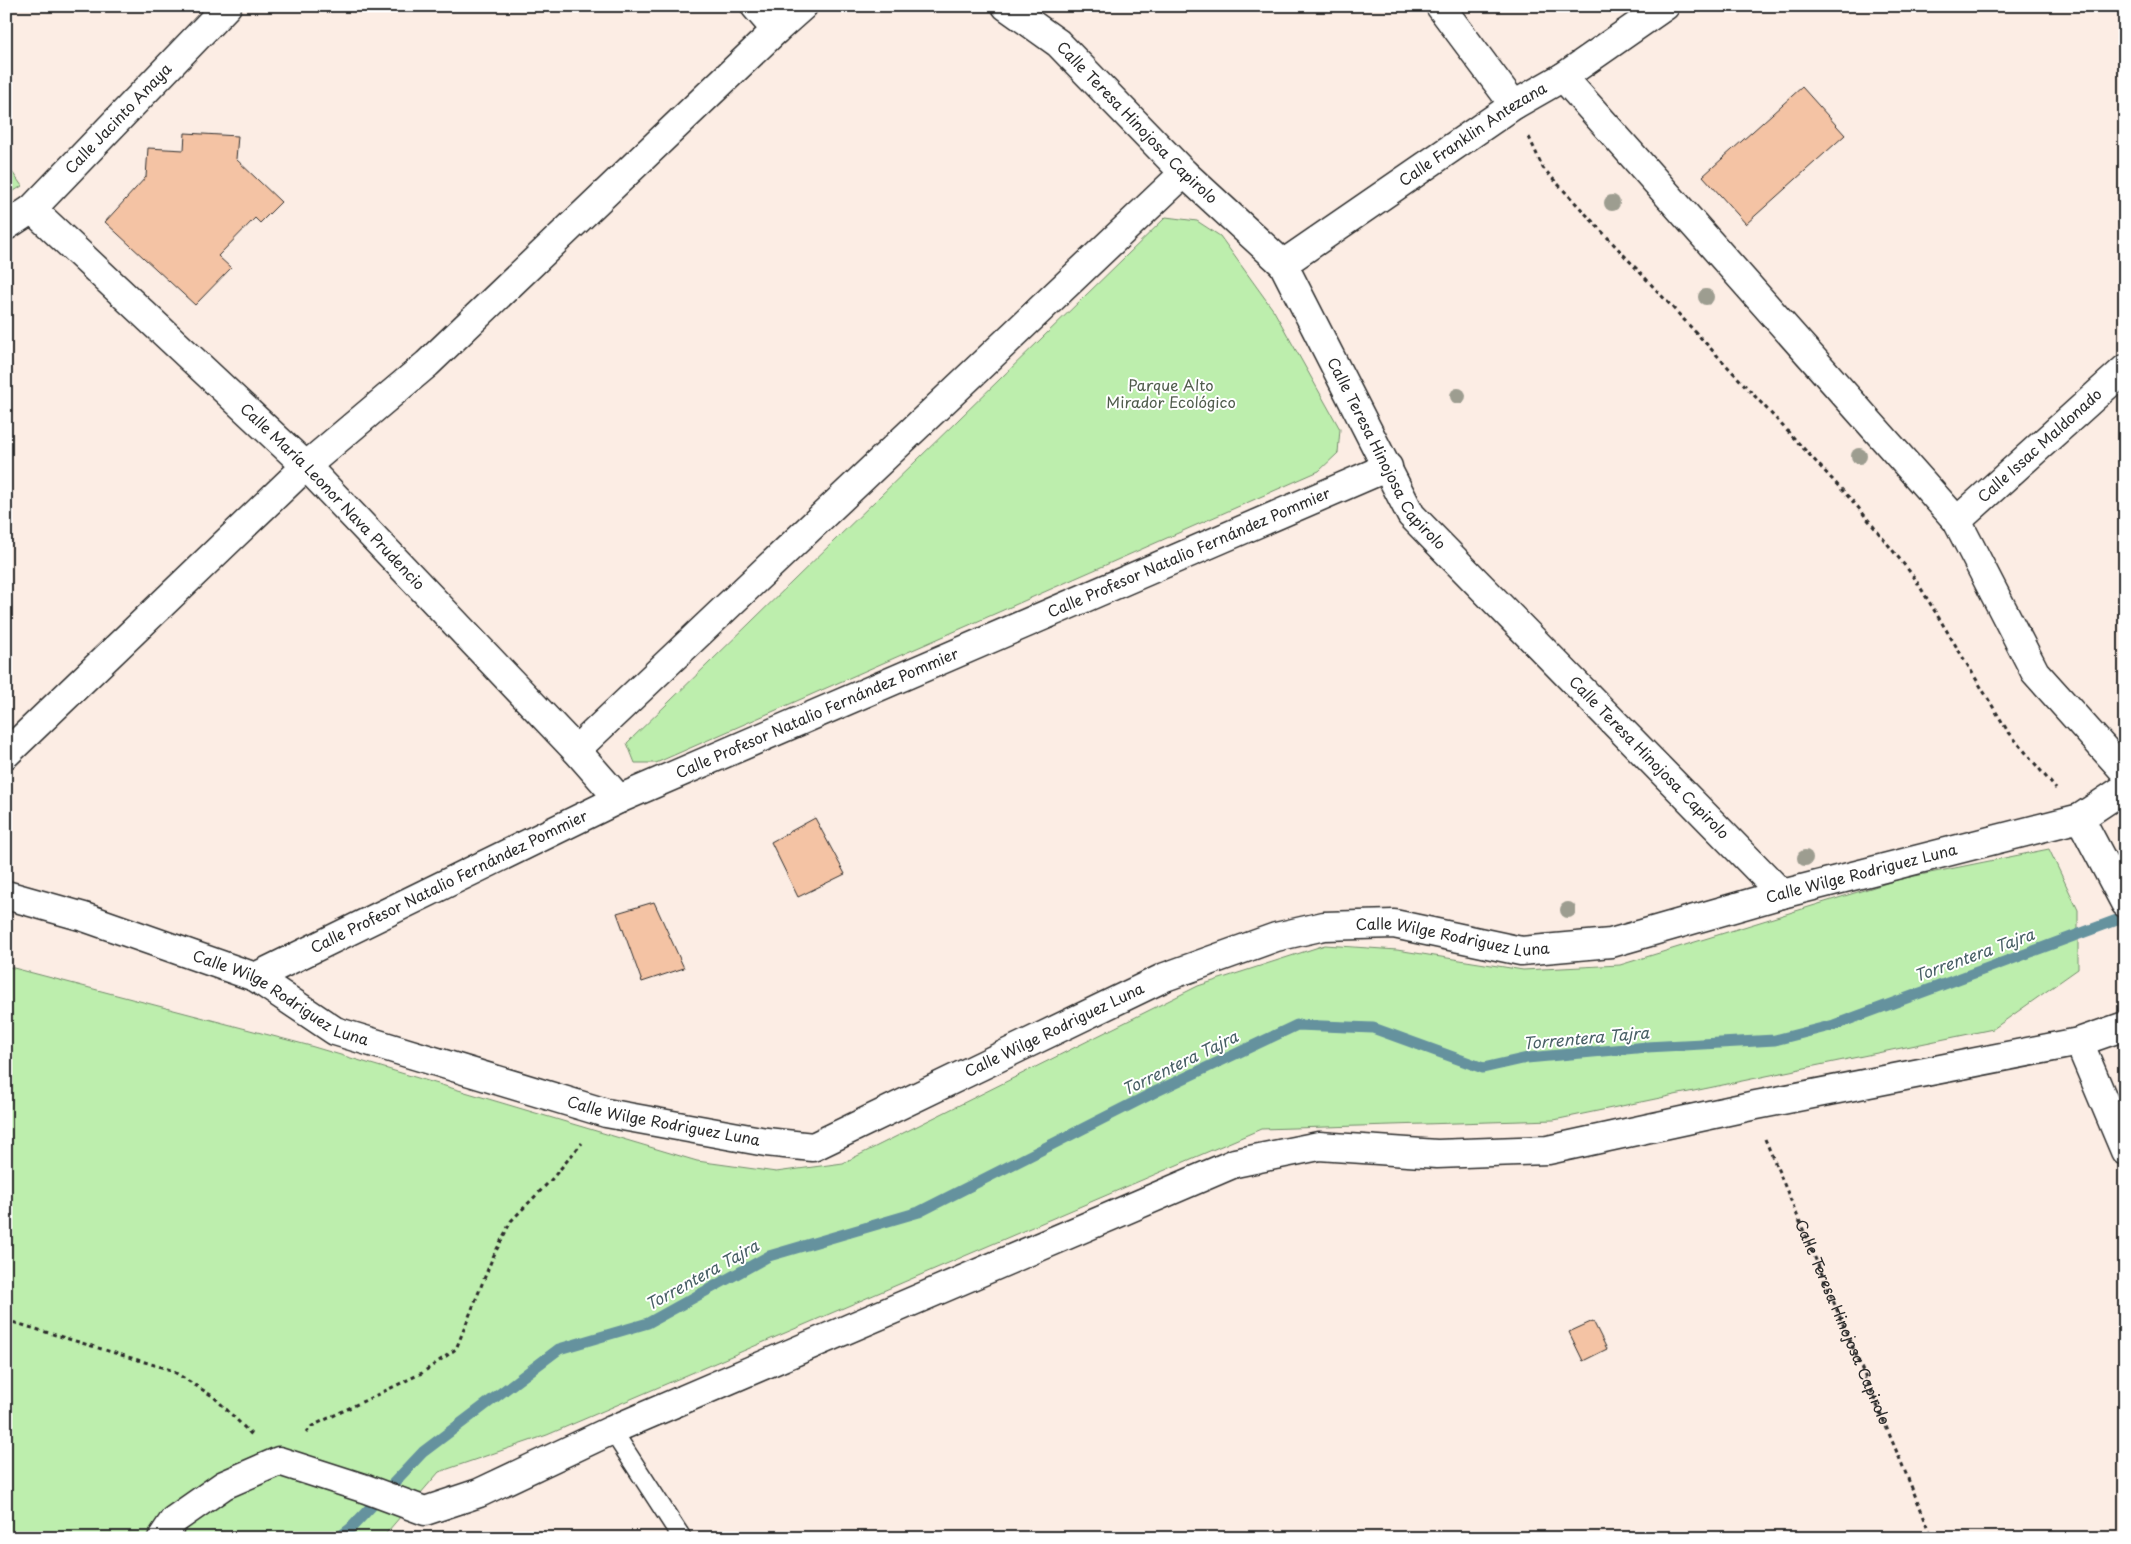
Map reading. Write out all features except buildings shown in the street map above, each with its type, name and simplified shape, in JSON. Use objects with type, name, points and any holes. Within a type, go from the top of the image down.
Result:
[{"type":"street","name":"Calle Jacinto Anaya","points":[[6,226],[32,209],[227,6]]},
{"type":"street","points":[[755,6],[776,30]]},
{"type":"street","points":[[6,754],[306,466],[427,364],[776,30],[804,6]]},
{"type":"street","name":"Calle Teresa Hinojosa Capirolo","points":[[1006,6],[1058,43],[1184,173],[1283,264],[1411,515],[1782,894]]},
{"type":"street","points":[[1440,6],[1514,105]]},
{"type":"street","name":"Calle Franklin Antezana","points":[[1283,264],[1514,105],[1563,77],[1665,6]]},
{"type":"street","points":[[1563,77],[1957,522],[2035,672],[2125,772]]},
{"type":"street","points":[[576,750],[1184,173]]},
{"type":"street","name":"Calle María Leonor Nava Prudencio","points":[[32,209],[306,466],[576,750],[619,799]]},
{"type":"street","name":"Calle Issac Maldonado","points":[[1957,522],[2125,369]]},
{"type":"street","name":"Calle Profesor Natalio Fernández Pommier","points":[[255,977],[619,799],[1388,467]]},
{"type":"street","name":"Calle Wilge Rodriguez Luna","points":[[6,896],[84,917],[255,977],[336,1031],[606,1113],[766,1142],[814,1147],[1165,977],[1276,936],[1324,926],[1394,924],[1521,951],[1612,943],[1782,894],[2080,818],[2125,788]]},
{"type":"street","points":[[2080,818],[2124,901]]},
{"type":"street","points":[[162,1538],[174,1520],[224,1485],[279,1461],[366,1489],[425,1511],[480,1493],[612,1430],[1235,1162],[1319,1146],[1437,1154],[1548,1150],[1751,1106],[2079,1042],[2125,1026]]},
{"type":"street","points":[[2079,1042],[2125,1151]]},
{"type":"lane","points":[[612,1430],[682,1538]]},
{"type":"path","points":[[1514,105],[1543,168],[1844,491],[1880,534],[1914,577],[2007,730],[2080,818]]},
{"type":"path","name":"Calle Teresa Hinojosa Capirolo","points":[[1751,1106],[1933,1538]]},
{"type":"path","points":[[6,1320],[171,1370],[214,1397],[279,1461],[312,1426],[422,1374],[456,1349],[492,1259],[511,1221],[551,1180],[606,1113]]},
{"type":"green space","points":[[6,167],[10,169],[22,186],[6,196]]},
{"type":"green space","name":"Parque Alto Mirador Ecológico","points":[[1166,217],[1197,221],[1220,236],[1274,311],[1340,429],[1338,453],[1319,471],[656,763],[635,763],[627,743]]},
{"type":"green space","points":[[2049,849],[2078,910],[2078,969],[1993,1029],[1554,1120],[1261,1129],[547,1435],[439,1472],[382,1538],[6,1538],[6,966],[307,1045],[697,1161],[776,1172],[843,1163],[1198,986],[1325,945],[1397,950],[1523,970],[1620,965],[1900,879]]},
{"type":"waterway","name":"Torrentera Tajra","points":[[338,1538],[350,1529],[423,1452],[559,1349],[648,1323],[769,1256],[919,1212],[1157,1091],[1297,1025],[1373,1028],[1483,1068],[1527,1058],[1647,1047],[1775,1040],[1834,1025],[2125,917]]}]
